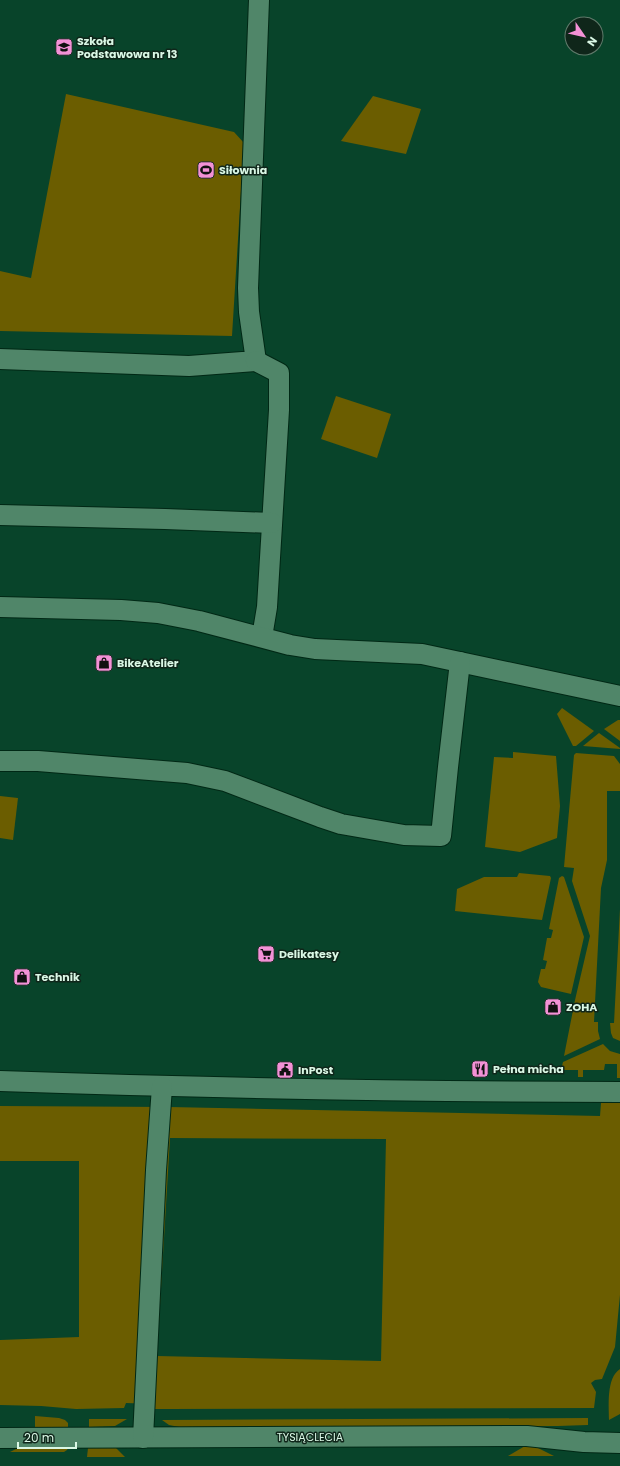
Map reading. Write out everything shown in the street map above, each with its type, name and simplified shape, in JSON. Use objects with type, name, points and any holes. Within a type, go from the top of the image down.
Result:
[{"type":"street","points":[[256,361],[249,312],[248,288],[259,0]]},
{"type":"street","points":[[0,359],[189,366],[256,361],[279,373],[279,410],[267,607],[262,638]]},
{"type":"street","points":[[0,515],[149,518],[272,523]]},
{"type":"street","points":[[0,607],[137,611],[179,617],[290,645],[315,649],[410,653],[460,662],[620,696]]},
{"type":"street","points":[[0,762],[38,761],[187,773],[226,782],[341,824],[404,834],[442,836],[460,662]]},
{"type":"street","points":[[0,1081],[162,1087],[612,1092]]},
{"type":"street","points":[[143,1438],[162,1087]]},
{"type":"street","name":"TYSIĄCLECIA","points":[[0,1438],[527,1436],[584,1442],[620,1443]]},
{"type":"shaded area","points":[[66,94],[234,132],[244,143],[232,336],[0,331],[0,271],[31,278]]},
{"type":"shaded area","points":[[373,96],[421,109],[406,154],[341,141]]},
{"type":"shaded area","points":[[336,396],[391,414],[377,458],[321,439]]},
{"type":"shaded area","points":[[562,708],[594,731],[576,746],[573,746],[557,714]]},
{"type":"shaded area","points":[[620,720],[620,741],[604,729]]},
{"type":"shaded area","points":[[599,733],[620,748],[620,749],[583,746]]},
{"type":"shaded area","points":[[513,752],[556,756],[560,806],[557,838],[520,852],[485,847],[494,757],[513,758]]},
{"type":"shaded area","points":[[576,753],[614,756],[620,764],[620,791],[607,791],[607,860],[601,888],[594,1022],[598,1022],[600,1039],[564,1056],[590,936],[572,881],[574,868],[564,867],[574,755]]},
{"type":"shaded area","points":[[0,796],[18,798],[13,840],[0,838]]},
{"type":"shaded area","points":[[519,873],[550,876],[551,878],[542,920],[455,911],[457,889],[484,877],[517,877]]},
{"type":"shaded area","points":[[562,876],[564,877],[584,937],[571,994],[541,987],[538,982],[541,969],[545,969],[547,961],[543,960],[547,938],[551,938],[553,930],[549,929],[559,878]]},
{"type":"shaded area","points":[[620,909],[620,1041],[613,1038],[610,1023],[614,1023]]},
{"type":"shaded area","points":[[603,1044],[610,1051],[620,1054],[620,1078],[617,1078],[617,1064],[605,1064],[604,1070],[583,1070],[583,1077],[578,1077],[578,1070],[561,1070],[563,1062]]},
{"type":"shaded area","points":[[601,1103],[620,1103],[620,1295],[615,1347],[602,1379],[595,1380],[591,1383],[596,1392],[594,1408],[155,1409],[154,1404],[126,1403],[124,1408],[76,1409],[0,1405],[0,1340],[79,1337],[79,1161],[0,1161],[0,1106],[169,1107],[600,1116]],"holes":[[[170,1138],[386,1139],[381,1361],[157,1356]]]},
{"type":"shaded area","points":[[620,1369],[620,1414],[609,1420],[610,1385],[612,1379]]},
{"type":"shaded area","points":[[35,1416],[65,1420],[68,1423],[68,1427],[35,1427]]},
{"type":"shaded area","points":[[588,1418],[588,1425],[558,1426],[179,1427],[169,1425],[162,1420]]},
{"type":"shaded area","points":[[89,1419],[127,1419],[115,1426],[89,1427]]},
{"type":"shaded area","points":[[525,1446],[536,1447],[554,1456],[508,1456]]},
{"type":"shaded area","points":[[18,1448],[68,1448],[64,1452],[10,1452]]},
{"type":"shaded area","points":[[88,1448],[116,1448],[125,1457],[87,1457]]},
{"type":"place","name":"Szkoła Podstawowa nr 13","points":[[64,47]]},
{"type":"place","name":"Siłownia","points":[[206,170]]},
{"type":"place","name":"BikeAtelier","points":[[104,663]]},
{"type":"place","name":"Delikatesy","points":[[266,954]]},
{"type":"place","name":"Technik","points":[[22,977]]},
{"type":"place","name":"ZOHA","points":[[553,1007]]},
{"type":"place","name":"Pełna micha","points":[[480,1069]]},
{"type":"place","name":"InPost","points":[[285,1070]]}]
